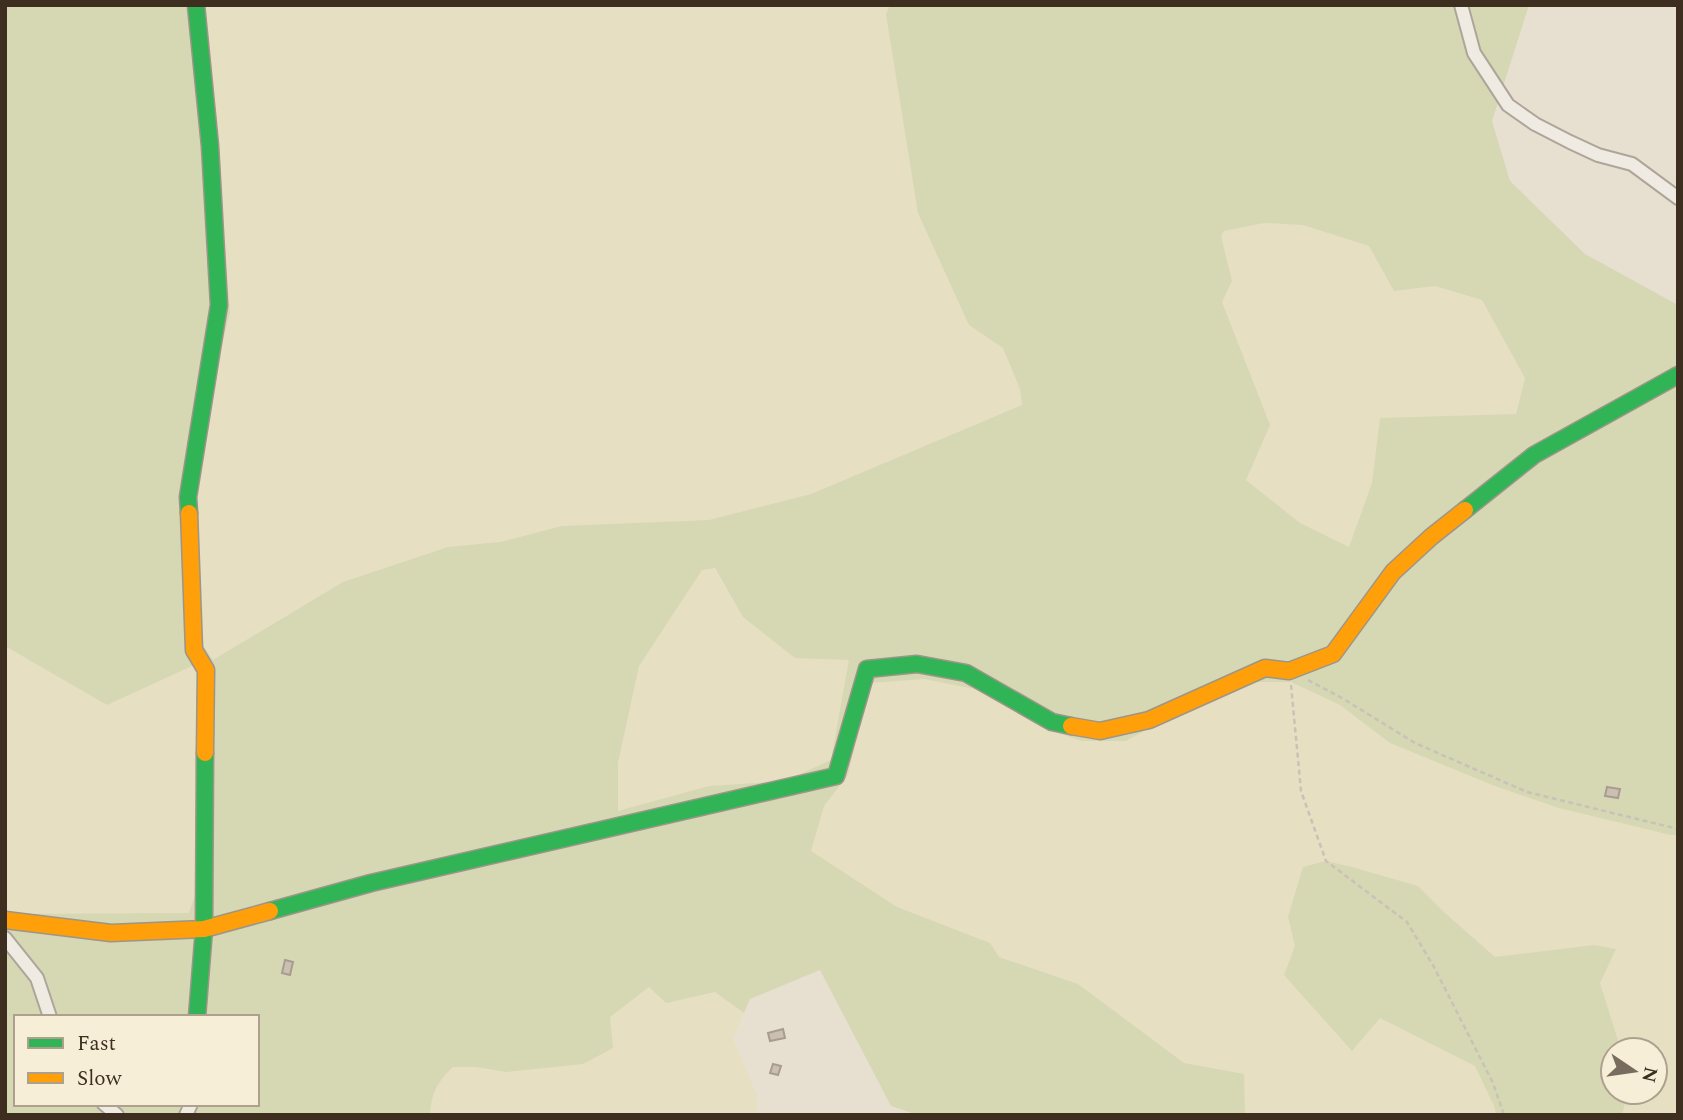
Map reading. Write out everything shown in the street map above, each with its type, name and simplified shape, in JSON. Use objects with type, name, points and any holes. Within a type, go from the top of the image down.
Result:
[{"type":"street","points":[[196,5],[210,146],[219,305],[188,497],[194,650],[206,670],[204,929],[197,1015]]},
{"type":"street","points":[[1461,5],[1474,53],[1508,105],[1535,124],[1570,142],[1598,155],[1632,164],[1678,198]]},
{"type":"street","points":[[5,920],[111,933],[204,929],[371,883],[836,776],[867,669],[917,664],[967,673],[1052,722],[1100,731],[1149,720],[1265,668],[1289,671],[1334,654],[1392,572],[1431,537],[1534,456],[1678,375]]},
{"type":"street","points":[[5,938],[37,978],[49,1015]]},
{"type":"path","points":[[1289,671],[1342,698],[1415,743],[1528,792],[1678,829]]},
{"type":"path","points":[[1289,671],[1301,791],[1326,861],[1407,922],[1434,967],[1493,1083],[1504,1115]]},
{"type":"shaded area","points":[[205,5],[890,5],[886,14],[969,325],[1003,348],[1020,389],[1022,405],[811,494],[709,520],[562,526],[500,542],[448,547],[343,582],[213,660],[198,639],[196,504],[216,369],[216,145]]},
{"type":"shaded area","points":[[1264,223],[1303,225],[1369,246],[1394,291],[1435,286],[1482,300],[1525,378],[1516,414],[1381,418],[1372,483],[1350,548],[1300,523],[1246,480],[1270,425],[1222,302],[1232,281],[1221,236],[1224,231]]},
{"type":"shaded area","points":[[714,568],[743,617],[850,660],[832,760],[785,781],[709,786],[618,811],[618,763],[639,666],[702,569]]},
{"type":"shaded area","points":[[5,646],[107,705],[192,666],[200,668],[195,761],[200,881],[189,914],[5,912]]},
{"type":"shaded area","points":[[924,679],[979,690],[1043,728],[1169,717],[1255,682],[1291,682],[1340,705],[1390,743],[1671,835],[1678,835],[1678,1115],[1622,1115],[1624,1106],[1669,1106],[1669,1036],[1617,1036],[1600,983],[1616,949],[1594,945],[1495,957],[1418,886],[1326,861],[1288,917],[1295,946],[1353,1051],[1379,1018],[1476,1066],[1496,1115],[1245,1115],[1244,1074],[1184,1063],[1078,984],[999,957],[990,943],[897,907],[810,851],[824,806],[848,775],[869,683]]},
{"type":"shaded area","points":[[649,987],[684,999],[715,992],[744,1013],[733,1039],[757,1095],[757,1115],[430,1115],[430,1103],[440,1079],[453,1067],[476,1067],[506,1072],[610,1017]]},
{"type":"green space","points":[[5,5],[205,5],[230,312],[216,369],[196,504],[198,638],[213,660],[343,582],[448,547],[500,542],[562,526],[709,520],[811,494],[1022,405],[1020,389],[1003,348],[969,325],[918,213],[886,14],[890,5],[1529,5],[1492,121],[1510,181],[1585,254],[1678,305],[1678,835],[1559,808],[1495,786],[1390,743],[1340,705],[1291,682],[1255,682],[1169,717],[1126,741],[1082,741],[1043,728],[979,690],[924,679],[869,683],[848,775],[824,806],[811,851],[897,907],[990,943],[999,957],[1078,984],[1184,1063],[1244,1074],[1245,1115],[918,1115],[891,1106],[820,970],[750,999],[744,1013],[715,992],[666,1003],[649,987],[610,1017],[613,1048],[583,1064],[506,1072],[476,1067],[453,1067],[436,1088],[430,1115],[5,1115],[5,912],[189,913],[200,881],[195,761],[200,668],[192,666],[107,705],[5,646]],"holes":[[[1264,223],[1303,225],[1369,246],[1394,291],[1435,286],[1482,300],[1525,378],[1516,414],[1380,418],[1372,483],[1349,547],[1300,523],[1246,480],[1270,425],[1222,302],[1232,281],[1221,236],[1224,231]],[[715,568],[743,617],[795,658],[849,660],[831,760],[785,781],[709,786],[618,811],[618,763],[639,666],[702,570]]]},
{"type":"green space","points":[[1326,861],[1418,886],[1495,957],[1594,945],[1616,949],[1600,983],[1617,1036],[1599,1036],[1599,1106],[1624,1106],[1622,1115],[1496,1115],[1475,1066],[1380,1018],[1352,1051],[1284,975],[1295,946],[1288,917],[1303,867]]},
{"type":"building","points":[[1607,787],[1620,789],[1618,798],[1605,796]]},
{"type":"building","points":[[285,960],[293,962],[290,975],[282,973]]},
{"type":"building","points":[[783,1029],[785,1038],[770,1041],[768,1033]]},
{"type":"building","points":[[773,1064],[781,1066],[778,1075],[770,1073]]},
{"type":"traffic: fast","points":[[189,513],[188,497],[219,305],[210,146],[196,5]]},
{"type":"traffic: fast","points":[[1465,510],[1534,455],[1678,375]]},
{"type":"traffic: fast","points":[[270,911],[371,883],[836,776],[867,669],[917,664],[966,673],[1052,722],[1071,726]]},
{"type":"traffic: fast","points":[[197,1015],[204,929],[205,753]]},
{"type":"traffic: slow","points":[[1071,726],[1100,731],[1149,720],[1265,668],[1289,671],[1333,654],[1393,572],[1465,510]]},
{"type":"traffic: slow","points":[[189,513],[194,650],[206,670],[205,753]]},
{"type":"traffic: slow","points":[[5,920],[111,933],[204,929],[270,911]]}]
